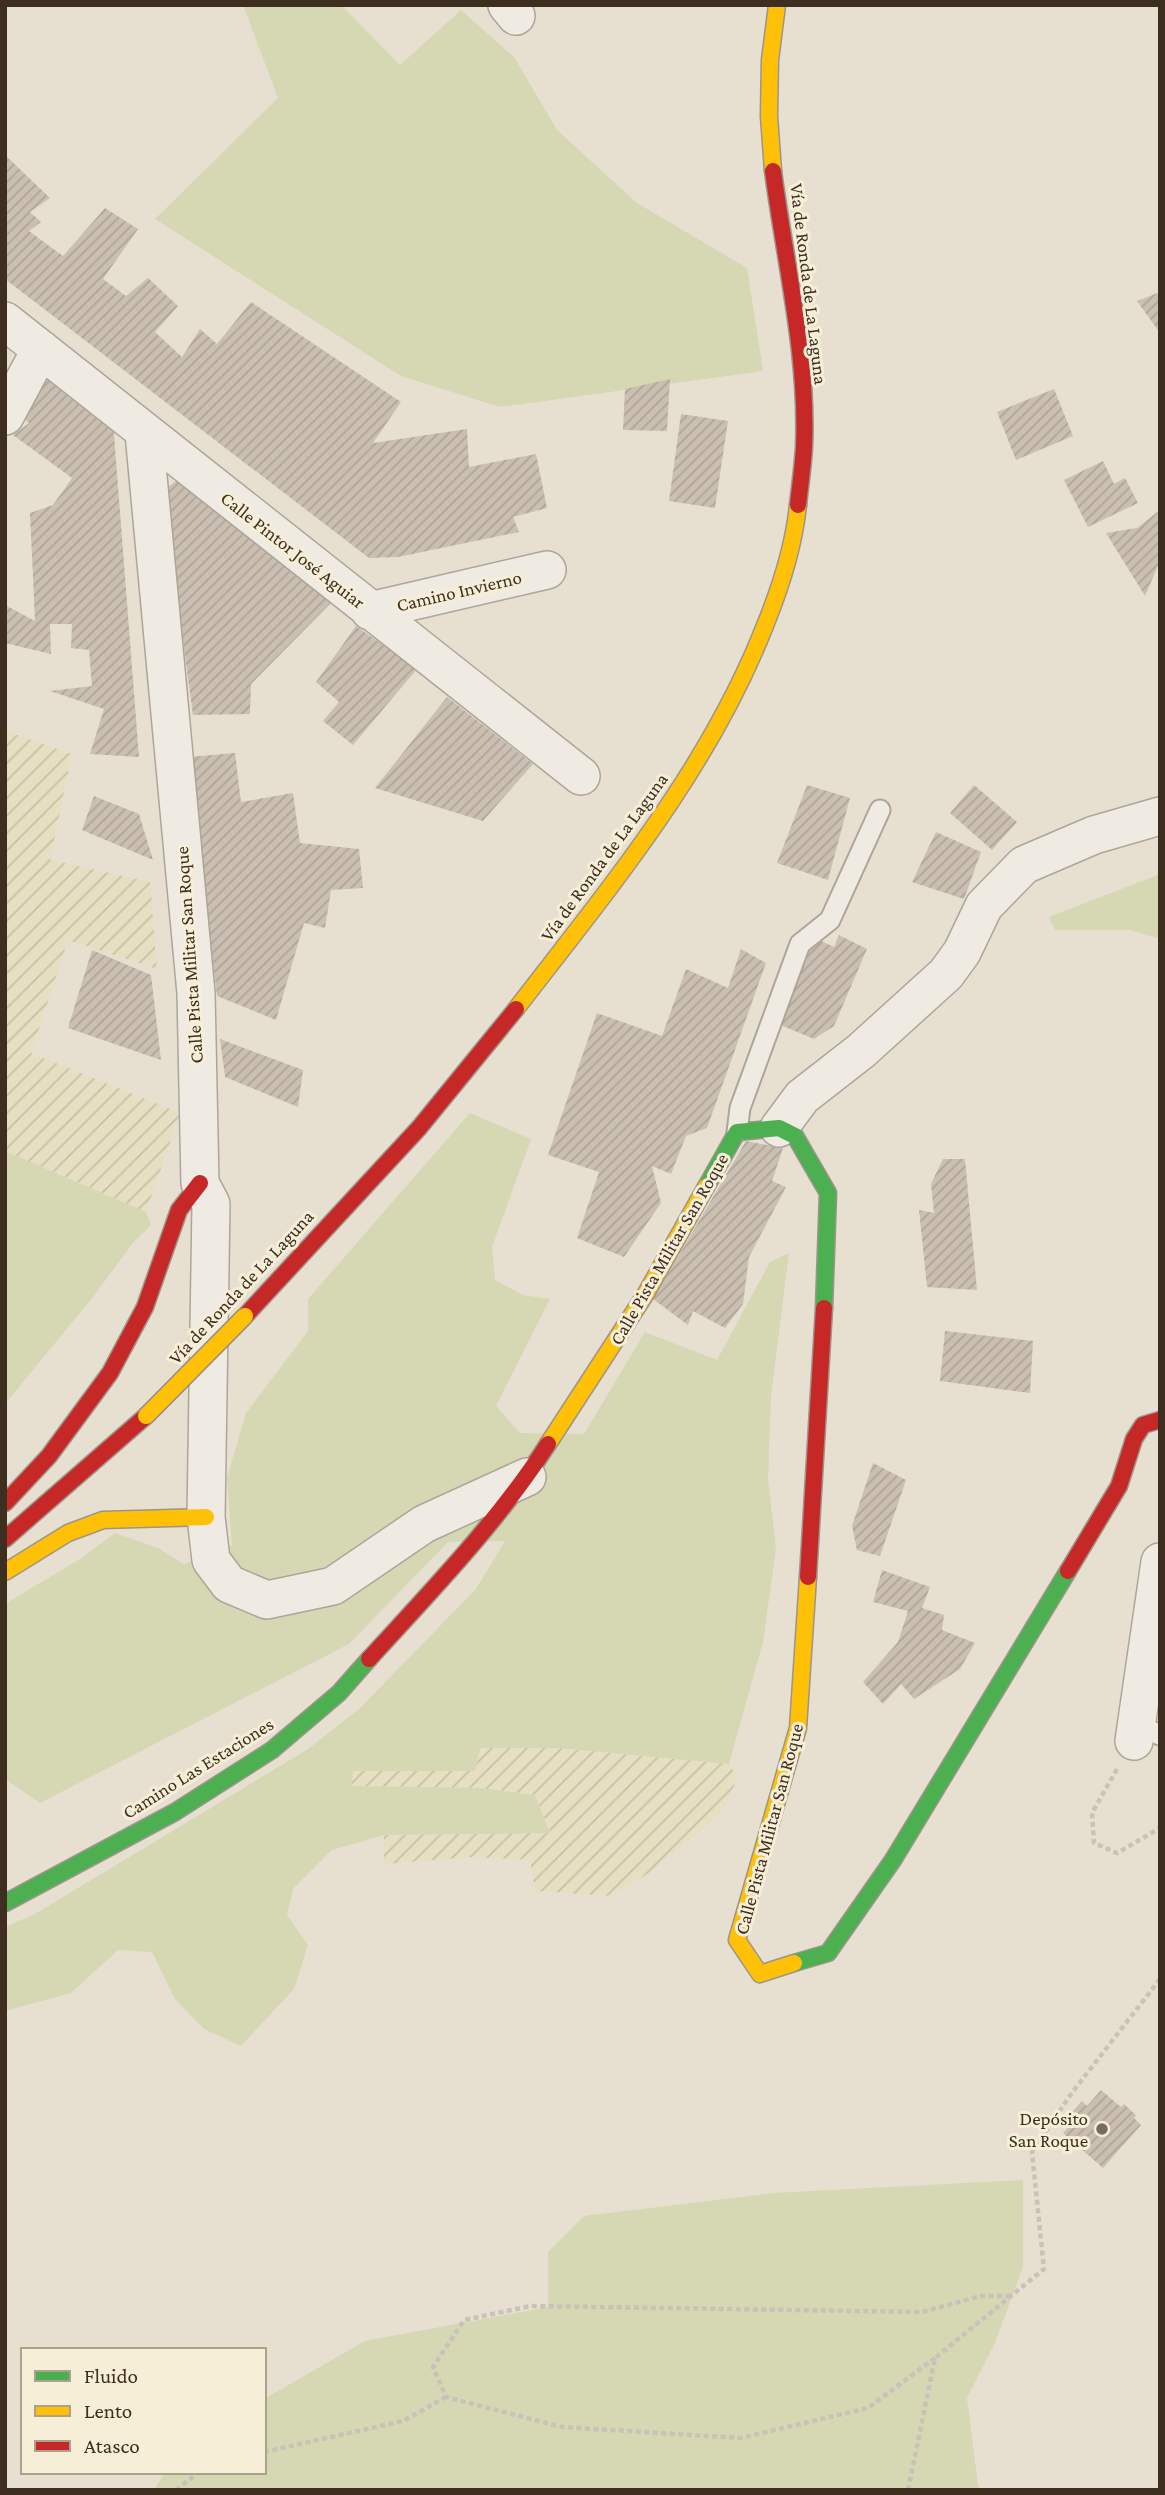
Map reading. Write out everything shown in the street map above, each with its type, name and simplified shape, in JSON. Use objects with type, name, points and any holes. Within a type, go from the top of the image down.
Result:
[{"type":"street","name":"Vía de Ronda de La Laguna","points":[[5,1539],[146,1416],[245,1317],[444,1100],[600,904],[693,770],[743,681],[777,601],[797,522],[804,446],[799,349],[771,154],[769,79],[777,5]]},
{"type":"street","name":"Calle Pintor José Aguiar","points":[[5,321],[581,776]]},
{"type":"street","points":[[5,416],[41,349]]},
{"type":"street","name":"Calle Pista Militar San Roque","points":[[144,433],[196,993],[200,1183],[211,1205],[206,1517],[211,1560],[229,1584],[267,1600],[332,1586],[424,1524],[527,1477],[645,1295],[737,1132],[779,1128],[795,1136],[828,1193],[823,1346],[798,1728],[737,1940],[760,1973],[828,1953],[894,1860],[981,1718],[1119,1486],[1134,1439],[1143,1424],[1160,1420]]},
{"type":"street","name":"Camino Invierno","points":[[370,611],[547,570]]},
{"type":"street","points":[[779,1128],[802,1097],[861,1051],[946,974],[962,952],[984,905],[1024,865],[1094,835],[1160,816]]},
{"type":"street","points":[[5,1503],[49,1456],[110,1374],[145,1307],[178,1210],[200,1183]]},
{"type":"street","name":"Camino Las Estaciones","points":[[5,1903],[175,1812],[272,1750],[339,1693],[431,1591],[527,1477]]},
{"type":"street","points":[[5,1572],[68,1533],[103,1520],[206,1517]]},
{"type":"street","points":[[1143,1733],[1160,1563]]},
{"type":"lane","points":[[737,1132],[740,1108],[800,944],[830,920],[880,810]]},
{"type":"path","points":[[1143,1733],[1092,1813],[1094,1843],[1116,1853],[1160,1828]]},
{"type":"path","points":[[266,2452],[403,2421],[446,2397],[562,2427],[741,2438],[868,2408],[935,2358],[1044,2269],[1032,2152],[1070,2094],[1160,1979]]},
{"type":"path","points":[[446,2397],[433,2367],[464,2320],[531,2306],[922,2312],[981,2296],[1012,2295]]},
{"type":"path","points":[[908,2490],[935,2358]]},
{"type":"path","points":[[176,2490],[196,2474]]},
{"type":"shaded area","points":[[5,731],[72,754],[50,860],[150,882],[157,969],[68,940],[31,1053],[180,1113],[146,1212],[5,1151]]},
{"type":"shaded area","points":[[479,1748],[559,1748],[729,1764],[738,1778],[720,1815],[649,1873],[611,1896],[535,1891],[530,1860],[473,1857],[384,1864],[384,1835],[550,1832],[535,1795],[480,1788],[351,1786],[352,1771],[475,1771]]},
{"type":"green space","points":[[243,5],[341,5],[400,65],[461,10],[514,57],[557,130],[637,203],[747,268],[763,371],[500,407],[401,376],[155,219],[278,98]]},
{"type":"green space","points":[[1160,874],[1160,939],[1130,930],[1055,930],[1049,917]]},
{"type":"green space","points":[[470,1113],[531,1139],[492,1247],[495,1280],[523,1295],[550,1299],[496,1406],[520,1433],[584,1434],[645,1332],[717,1360],[770,1262],[789,1253],[771,1396],[768,1479],[776,1549],[763,1642],[729,1764],[559,1748],[480,1748],[475,1771],[353,1771],[351,1786],[480,1788],[535,1795],[550,1833],[384,1835],[332,1850],[293,1889],[287,1915],[308,1945],[294,1989],[241,2046],[204,2029],[175,1999],[152,1952],[118,1950],[71,1993],[5,2011],[5,1927],[35,1914],[308,1749],[360,1708],[476,1589],[505,1541],[448,1542],[349,1644],[40,1803],[5,1779],[5,1604],[80,1559],[115,1533],[158,1548],[184,1564],[232,1545],[227,1478],[246,1413],[308,1331],[308,1299]]},
{"type":"green space","points":[[5,1151],[146,1212],[151,1225],[132,1244],[93,1297],[5,1404]]},
{"type":"green space","points":[[1023,2180],[1023,2267],[994,2345],[967,2398],[978,2485],[981,2490],[154,2490],[164,2474],[266,2474],[266,2398],[365,2341],[548,2307],[548,2252],[584,2216],[774,2193]]},
{"type":"building","points":[[5,155],[50,198],[30,212],[41,222],[29,231],[63,256],[105,208],[138,229],[103,279],[126,296],[148,278],[178,306],[155,332],[182,357],[200,329],[217,344],[251,302],[401,402],[373,443],[467,429],[469,467],[536,454],[547,508],[513,517],[519,532],[398,557],[369,558],[5,279]]},
{"type":"building","points":[[1160,292],[1160,333],[1137,301]]},
{"type":"building","points":[[50,370],[113,422],[139,757],[90,754],[104,709],[50,691],[92,686],[89,650],[71,648],[72,624],[50,624],[51,654],[5,643],[5,605],[35,621],[30,513],[53,505],[72,478],[13,435],[29,423],[19,415]]},
{"type":"building","points":[[670,379],[667,431],[623,430],[625,389]]},
{"type":"building","points":[[1054,389],[1073,436],[1016,460],[997,412]]},
{"type":"building","points":[[681,414],[728,421],[715,508],[669,501]]},
{"type":"building","points":[[1103,461],[1114,484],[1125,478],[1138,503],[1088,527],[1064,480]]},
{"type":"building","points":[[181,477],[332,602],[251,684],[250,714],[193,715],[163,491]]},
{"type":"building","points":[[1160,510],[1160,561],[1145,596],[1106,533],[1137,528]]},
{"type":"building","points":[[356,626],[417,669],[353,745],[323,721],[339,702],[316,682]]},
{"type":"building","points":[[447,697],[533,764],[483,821],[375,788]]},
{"type":"building","points":[[235,753],[241,802],[293,793],[300,843],[359,849],[363,888],[331,890],[325,928],[304,923],[276,1020],[217,996],[189,757]]},
{"type":"building","points":[[807,785],[850,798],[828,880],[777,863]]},
{"type":"building","points":[[974,785],[1017,822],[992,850],[950,813]]},
{"type":"building","points":[[94,796],[139,814],[153,860],[82,830]]},
{"type":"building","points":[[936,832],[981,852],[964,899],[912,882]]},
{"type":"building","points":[[839,935],[867,949],[834,1026],[814,1039],[778,1024],[815,938],[834,947]]},
{"type":"building","points":[[741,949],[766,963],[707,1128],[686,1136],[671,1174],[652,1166],[661,1203],[624,1257],[577,1238],[599,1172],[548,1155],[597,1013],[662,1036],[686,969],[728,988]]},
{"type":"building","points":[[92,950],[151,975],[161,1060],[68,1028]]},
{"type":"building","points":[[220,1039],[303,1070],[298,1107],[225,1077]]},
{"type":"building","points":[[746,1141],[783,1148],[772,1181],[786,1187],[749,1257],[743,1304],[725,1328],[693,1311],[688,1325],[653,1299]]},
{"type":"building","points":[[943,1159],[965,1159],[977,1290],[927,1287],[919,1210],[934,1213],[931,1184]]},
{"type":"building","points":[[945,1331],[1033,1341],[1030,1393],[940,1381]]},
{"type":"building","points":[[873,1463],[906,1480],[880,1556],[857,1550],[852,1526]]},
{"type":"building","points":[[882,1570],[930,1587],[922,1608],[944,1615],[942,1630],[975,1643],[960,1669],[914,1699],[901,1684],[883,1704],[863,1682],[898,1642],[908,1611],[873,1602]]},
{"type":"building","name":"Depósito San Roque","points":[[1101,2090],[1121,2107],[1124,2104],[1136,2115],[1134,2118],[1141,2125],[1103,2168],[1063,2133],[1078,2117],[1072,2112],[1082,2101],[1087,2106]]},
{"type":"traffic: fast","points":[[706,1187],[737,1132],[779,1128],[795,1136],[828,1193],[824,1308]]},
{"type":"traffic: fast","points":[[794,1963],[828,1953],[893,1860],[1068,1571]]},
{"type":"traffic: fast","points":[[5,1903],[175,1812],[272,1750],[339,1693],[369,1659]]},
{"type":"traffic: slow","points":[[773,171],[769,116],[770,60],[777,5]]},
{"type":"traffic: slow","points":[[516,1009],[655,825],[717,727],[772,609],[790,550],[798,505]]},
{"type":"traffic: slow","points":[[548,1444],[645,1295],[706,1187]]},
{"type":"traffic: slow","points":[[146,1416],[245,1316]]},
{"type":"traffic: slow","points":[[5,1572],[68,1533],[103,1520],[206,1517]]},
{"type":"traffic: slow","points":[[794,1963],[760,1974],[737,1940],[798,1728],[808,1577]]},
{"type":"traffic: jam","points":[[773,171],[803,378],[804,447],[798,505]]},
{"type":"traffic: jam","points":[[245,1316],[419,1128],[516,1009]]},
{"type":"traffic: jam","points":[[5,1503],[49,1456],[110,1373],[145,1307],[179,1210],[200,1183]]},
{"type":"traffic: jam","points":[[808,1577],[824,1308]]},
{"type":"traffic: jam","points":[[5,1539],[146,1416]]},
{"type":"traffic: jam","points":[[1068,1571],[1119,1486],[1134,1439],[1143,1425],[1160,1420]]},
{"type":"traffic: jam","points":[[369,1659],[486,1528],[548,1444]]},
{"type":"place","name":"Depósito San Roque","points":[[1102,2129]]}]
